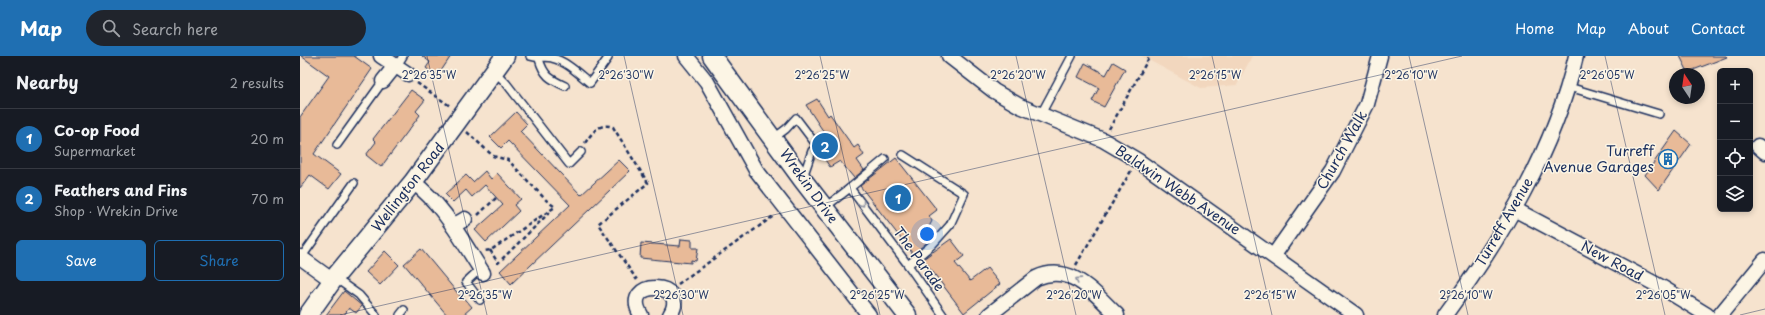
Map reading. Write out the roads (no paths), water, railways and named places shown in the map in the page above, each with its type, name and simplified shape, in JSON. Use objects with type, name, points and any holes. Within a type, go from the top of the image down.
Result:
[{"type":"street","points":[[381,56],[400,66],[382,81]]},
{"type":"street","name":"Wellington Road","points":[[308,315],[334,279],[413,182],[495,72],[505,56]]},
{"type":"street","points":[[686,56],[707,82],[756,170],[869,315]]},
{"type":"street","name":"Wrekin Drive","points":[[712,56],[774,138],[802,179],[907,315]]},
{"type":"street","name":"Baldwin Webb Avenue","points":[[949,56],[994,91],[1020,106],[1103,140],[1137,160],[1274,255],[1356,315]]},
{"type":"street","name":"Church Walk","points":[[1274,255],[1334,171],[1367,104],[1380,56]]},
{"type":"street","name":"Turreff Avenue","points":[[1445,315],[1465,288],[1514,209],[1545,148],[1569,87],[1576,56]]},
{"type":"street","points":[[413,182],[426,192],[453,226],[482,271]]},
{"type":"street","name":"New Road","points":[[1514,209],[1663,288],[1707,315]]},
{"type":"street","points":[[453,226],[465,218]]},
{"type":"street","points":[[300,257],[334,279]]},
{"type":"street","points":[[1720,315],[1765,260]]},
{"type":"street","points":[[989,315],[1036,278],[1045,274],[1055,273],[1071,275],[1081,281],[1117,315]]},
{"type":"street","points":[[641,315],[638,310],[638,299],[645,290],[656,286],[667,291],[673,300],[670,315]]},
{"type":"lane","points":[[530,56],[539,59],[550,57],[560,60],[590,83],[608,58]]},
{"type":"lane","points":[[1041,114],[1072,56]]},
{"type":"lane","points":[[539,59],[549,79],[565,86]]},
{"type":"lane","points":[[495,72],[506,82],[569,164],[581,152]]},
{"type":"lane","points":[[337,145],[382,81]]},
{"type":"lane","points":[[1569,87],[1659,114]]},
{"type":"lane","points":[[774,138],[786,129],[796,118],[818,147],[812,151],[802,179]]},
{"type":"lane","points":[[903,155],[964,194],[950,225],[933,244],[908,265]]},
{"type":"lane","points":[[824,208],[884,159]]},
{"type":"lane","points":[[300,257],[354,183]]},
{"type":"lane","name":"The Parade","points":[[850,188],[908,265],[943,315]]},
{"type":"lane","points":[[480,300],[466,282],[482,271]]},
{"type":"lane","points":[[334,279],[359,295],[376,315]]},
{"type":"place","name":"Feathers and Fins","points":[[825,146]]},
{"type":"place","name":"Turreff Avenue Garages","points":[[1668,159]]},
{"type":"place","name":"Co-op Food","points":[[898,198]]}]
